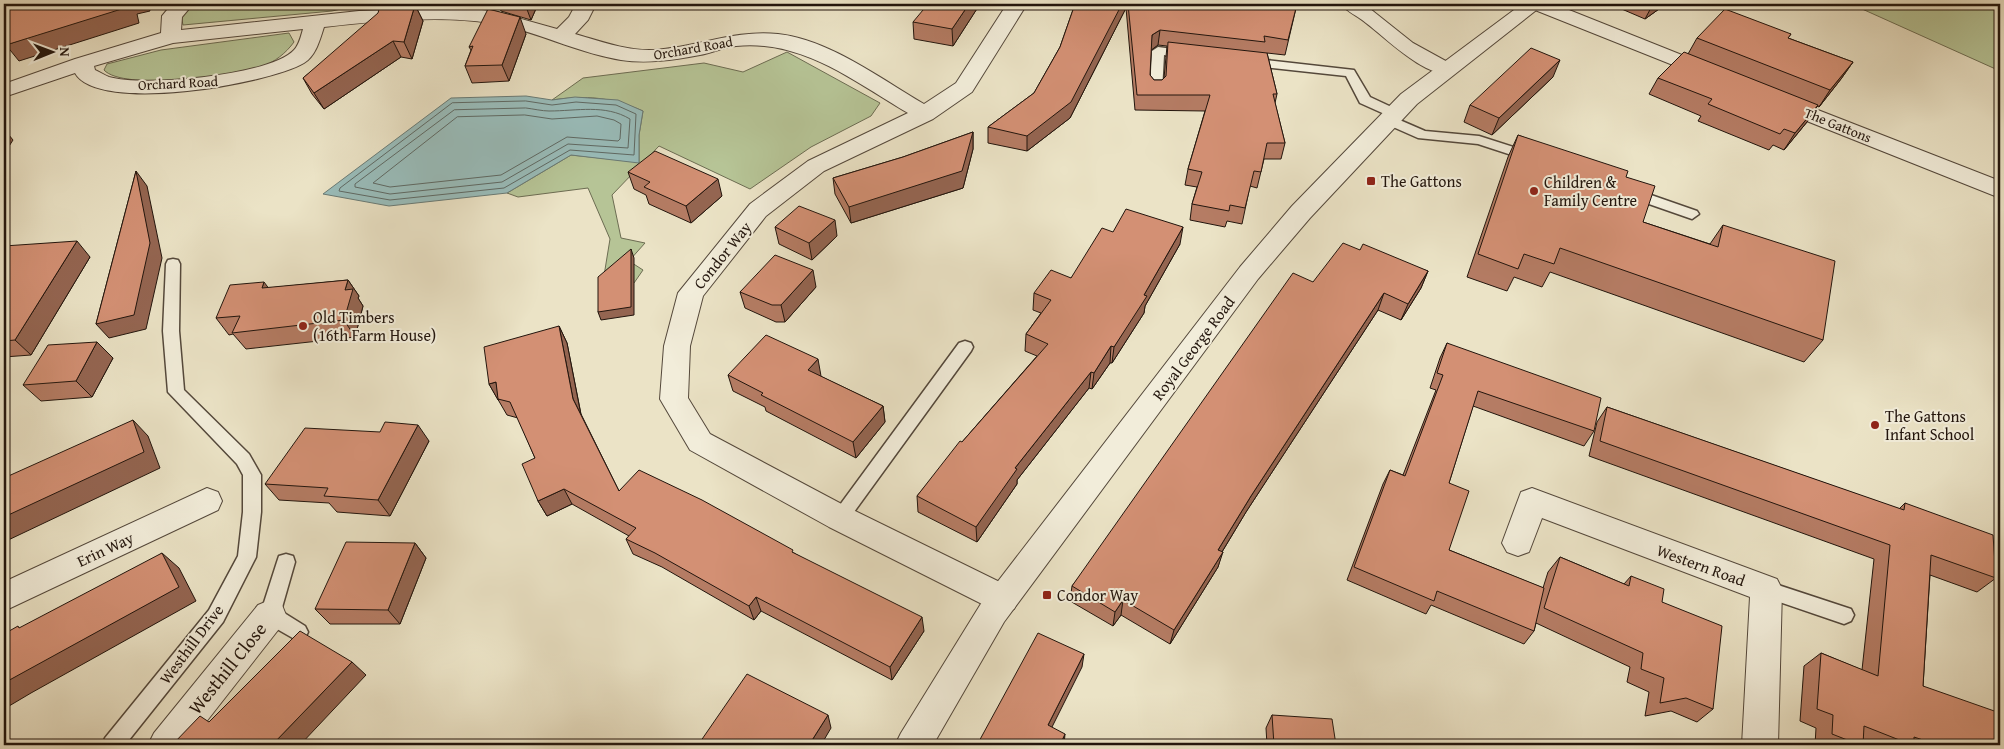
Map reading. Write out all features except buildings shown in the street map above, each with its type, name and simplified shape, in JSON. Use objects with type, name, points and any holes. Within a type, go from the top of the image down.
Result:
[{"type":"street","points":[[171,37],[172,16],[183,4]]},
{"type":"street","points":[[562,36],[578,20],[586,4]]},
{"type":"street","name":"Condor Way","points":[[1003,599],[840,518],[700,442],[674,399],[677,346],[691,293],[758,210],[816,166],[925,114],[964,87],[1017,4]]},
{"type":"street","points":[[1351,4],[1372,18],[1406,47],[1446,69]]},
{"type":"street","points":[[1535,4],[1726,80]]},
{"type":"street","name":"Royal George Road","points":[[913,745],[1003,599],[1249,273],[1301,212],[1409,99],[1446,69],[1535,4]]},
{"type":"street","name":"Orchard Road","points":[[4,91],[82,63],[171,37],[316,21],[358,11],[468,14],[493,17],[622,54],[650,56],[699,49],[736,40],[778,40],[819,52],[925,114]]},
{"type":"street","name":"Orchard Road","points":[[82,63],[86,74],[106,83],[150,87],[219,82],[265,70],[299,57],[307,45],[316,21]]},
{"type":"street","name":"The Gattons","points":[[1762,94],[2000,190]]},
{"type":"street","name":"Western Road","points":[[1518,543],[1532,501],[1766,589],[1760,745]]},
{"type":"street","name":"Erin Way","points":[[4,597],[206,502]]},
{"type":"street","name":"Westhill Close","points":[[166,745],[284,623]]},
{"type":"lane","points":[[1156,92],[1158,51],[1196,56]]},
{"type":"lane","points":[[1235,60],[1350,73],[1365,100],[1422,135],[1480,140],[1544,162]]},
{"type":"lane","points":[[1618,188],[1692,214]]},
{"type":"lane","name":"Westhill Drive","points":[[112,745],[216,616],[247,557],[252,512],[252,475],[243,459],[176,392],[171,331],[173,264]]},
{"type":"lane","points":[[840,518],[965,348]]},
{"type":"lane","points":[[284,623],[286,562]]},
{"type":"lane","points":[[1766,589],[1844,615]]},
{"type":"green space","points":[[191,4],[347,4],[341,9],[332,11],[183,25],[181,15]]},
{"type":"green space","points":[[1851,4],[2000,4],[2000,71]]},
{"type":"green space","points":[[289,33],[294,42],[284,53],[266,65],[247,71],[180,80],[155,81],[133,80],[115,76],[104,70],[107,64],[161,50]]},
{"type":"green space","points":[[787,52],[880,103],[871,116],[811,147],[750,189],[659,146],[612,195],[621,238],[645,243],[629,261],[643,270],[634,283],[602,288],[610,239],[588,188],[518,197],[507,193],[571,155],[639,162],[639,135],[643,111],[598,98],[552,100],[583,78],[704,63],[743,72]]},
{"type":"water","points":[[526,96],[552,100],[575,97],[618,100],[643,111],[639,135],[639,163],[571,155],[507,193],[389,206],[323,194],[451,98]]},
{"type":"place","name":"The Gattons","points":[[1371,181]]},
{"type":"place","name":"Children & Family Centre","points":[[1534,191]]},
{"type":"place","name":"Old Timbers (16th Farm House)","points":[[303,326]]},
{"type":"place","name":"The Gattons Infant School","points":[[1875,425]]},
{"type":"place","name":"Condor Way","points":[[1047,595]]}]
